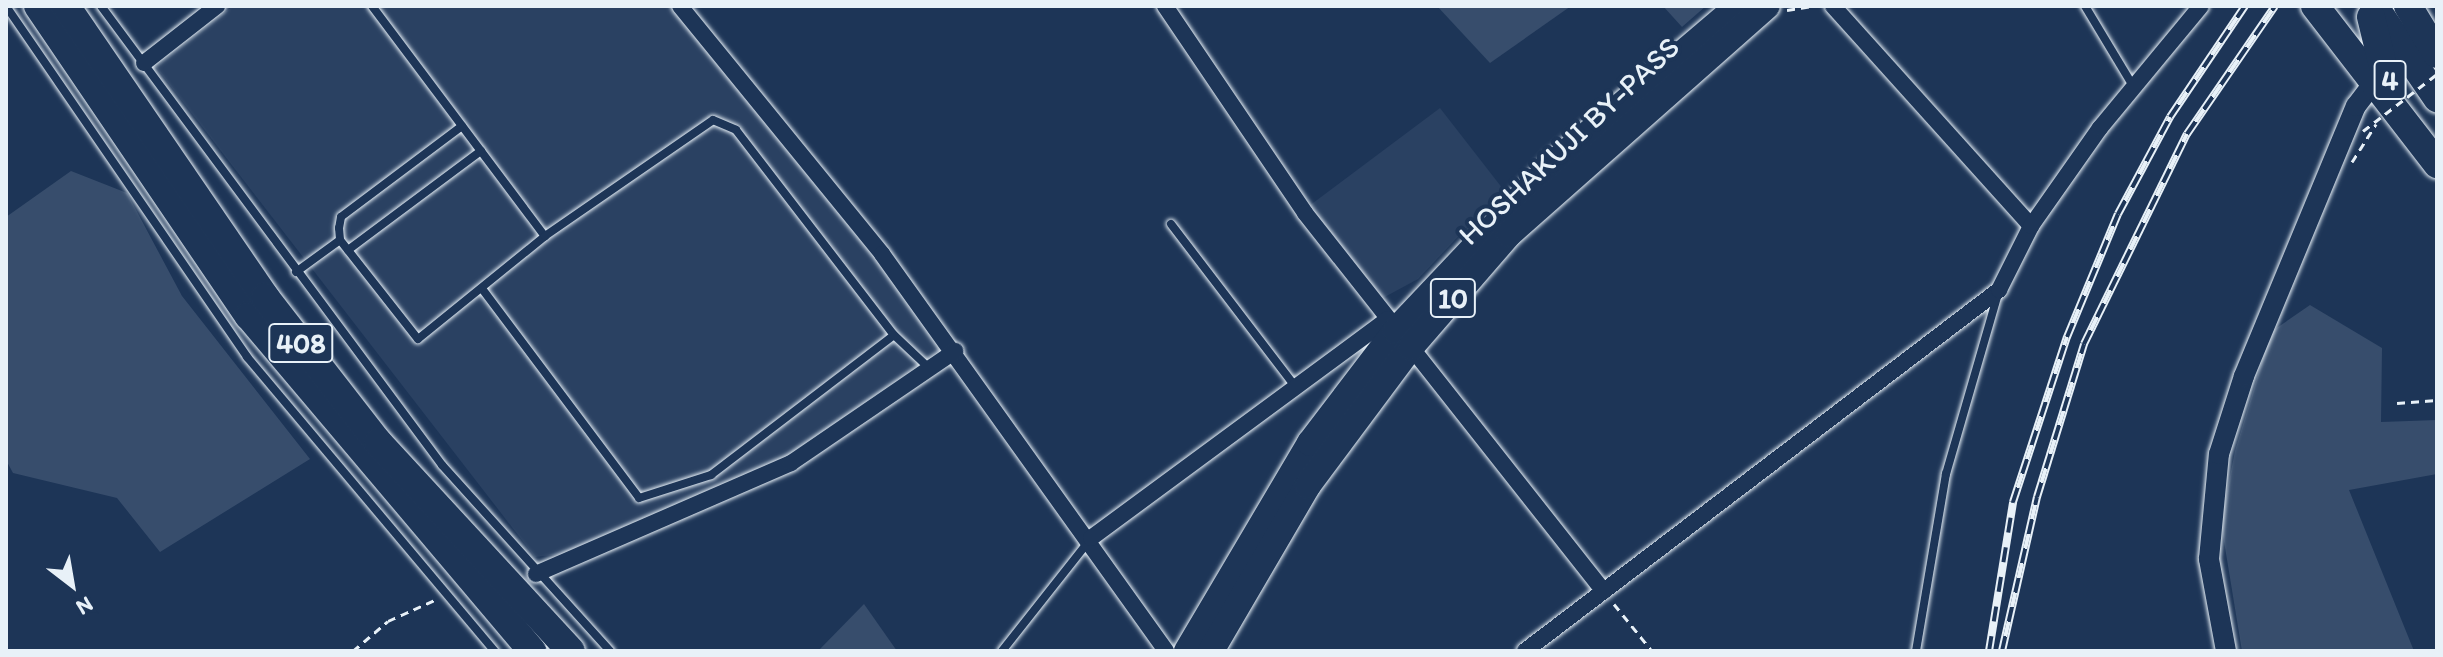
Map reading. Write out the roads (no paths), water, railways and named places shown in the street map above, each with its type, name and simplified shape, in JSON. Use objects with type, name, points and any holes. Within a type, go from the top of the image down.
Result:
[{"type":"highway","name":"408","points":[[38,6],[249,316],[400,504],[532,651]]},
{"type":"highway","name":"408","points":[[66,6],[265,297],[378,442],[571,651]]},
{"type":"highway","name":"4","points":[[2315,6],[2378,76],[2437,155]]},
{"type":"highway","name":"4","points":[[2340,6],[2378,76],[2437,164]]},
{"type":"highway","points":[[2365,6],[2381,40],[2378,76]]},
{"type":"highway","name":"4","points":[[2374,6],[2423,54]]},
{"type":"highway","name":"4","points":[[2408,6],[2437,98]]},
{"type":"main road","name":"HOSHAKUJI BY-PASS","points":[[1187,651],[1310,443],[1398,332],[1556,161],[1738,6]]},
{"type":"main road","name":"HOSHAKUJI BY-PASS","points":[[1211,651],[1398,332],[1573,173],[1779,8]]},
{"type":"street","points":[[144,63],[217,6]]},
{"type":"street","points":[[680,6],[955,351],[1091,538],[1166,651]]},
{"type":"street","points":[[1165,6],[1305,213],[1604,591]]},
{"type":"street","points":[[1833,6],[2031,226]]},
{"type":"street","points":[[1525,651],[1999,290],[2031,226],[2133,86],[2201,6]]},
{"type":"street","points":[[2226,651],[2209,559],[2219,454],[2273,303],[2378,76],[2423,54]]},
{"type":"street","points":[[1091,538],[1294,385],[1398,332]]},
{"type":"street","points":[[536,574],[791,463],[927,366],[955,351]]},
{"type":"lane","points":[[6,6],[247,357],[495,651]]},
{"type":"lane","points":[[101,6],[296,272],[536,574],[610,651]]},
{"type":"lane","points":[[372,6],[545,236]]},
{"type":"lane","points":[[2085,6],[2133,86]]},
{"type":"lane","points":[[462,126],[341,217],[340,240],[418,339],[483,290],[545,236],[705,121],[727,122],[894,335],[927,366]]},
{"type":"lane","points":[[348,250],[481,151]]},
{"type":"lane","points":[[1171,224],[1294,385]]},
{"type":"lane","points":[[296,272],[340,240]]},
{"type":"lane","points":[[483,290],[639,498],[711,475],[894,335]]},
{"type":"lane","points":[[1916,651],[1946,474],[1999,290]]},
{"type":"lane","points":[[1002,651],[1091,538]]},
{"type":"railway","points":[[1989,651],[2013,502],[2067,337],[2118,214],[2170,117],[2245,6]]},
{"type":"railway","points":[[2002,651],[2037,497],[2084,344],[2187,134],[2275,6]]}]
